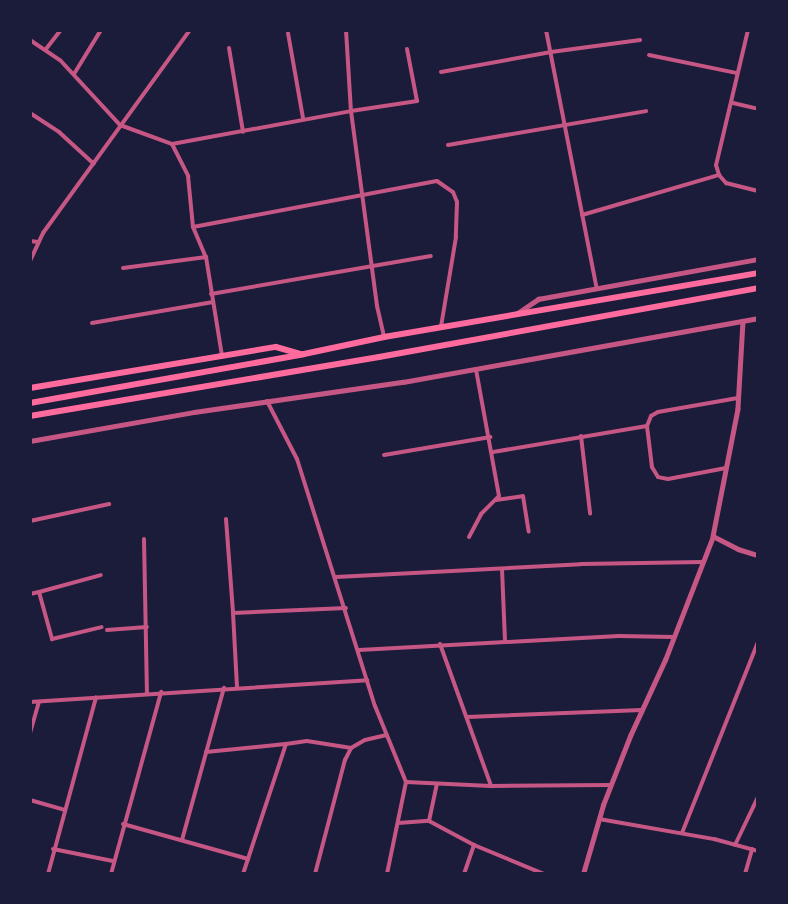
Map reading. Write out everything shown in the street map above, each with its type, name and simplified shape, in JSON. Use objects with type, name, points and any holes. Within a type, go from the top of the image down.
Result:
[{"type":"highway","points":[[30,403],[304,354],[384,337],[758,273]]},
{"type":"highway","points":[[30,416],[379,357],[758,288]]},
{"type":"highway","points":[[30,388],[276,347],[304,354]]},
{"type":"street","points":[[46,49],[61,30]]},
{"type":"street","points":[[75,74],[101,30]]},
{"type":"street","points":[[30,261],[38,242],[190,30]]},
{"type":"street","points":[[346,30],[351,111],[384,337]]},
{"type":"street","points":[[546,30],[597,289]]},
{"type":"street","points":[[748,30],[737,73],[733,103],[716,165],[719,175],[726,183],[758,191]]},
{"type":"street","points":[[288,33],[303,118]]},
{"type":"street","points":[[30,40],[46,49],[75,74],[120,125],[171,144],[243,132],[303,118],[417,101],[408,49]]},
{"type":"street","points":[[441,72],[551,52],[640,40]]},
{"type":"street","points":[[230,48],[243,132]]},
{"type":"street","points":[[649,55],[737,73]]},
{"type":"street","points":[[733,103],[758,110]]},
{"type":"street","points":[[448,145],[565,123],[646,111]]},
{"type":"street","points":[[30,113],[59,132],[94,164]]},
{"type":"street","points":[[171,144],[188,176],[193,227],[206,257],[222,356]]},
{"type":"street","points":[[582,215],[719,175]]},
{"type":"street","points":[[193,227],[437,181],[453,192],[458,202],[456,237],[441,327]]},
{"type":"street","points":[[30,241],[38,242]]},
{"type":"street","points":[[212,294],[430,256]]},
{"type":"street","points":[[123,268],[206,257]]},
{"type":"street","points":[[516,314],[538,299],[758,259]]},
{"type":"street","points":[[92,323],[213,302]]},
{"type":"street","points":[[30,441],[267,401],[403,382],[758,318]]},
{"type":"street","points":[[583,874],[611,785],[674,637],[713,536],[738,398],[743,321]]},
{"type":"street","points":[[476,368],[499,486],[496,500]]},
{"type":"street","points":[[726,468],[668,479],[658,477],[652,467],[647,426],[651,416],[658,412],[738,398]]},
{"type":"street","points":[[267,401],[297,459],[367,680],[386,735],[406,782],[387,874]]},
{"type":"street","points":[[493,452],[647,426]]},
{"type":"street","points":[[581,436],[590,513]]},
{"type":"street","points":[[384,455],[490,437]]},
{"type":"street","points":[[469,537],[481,514],[496,500],[522,496],[529,532]]},
{"type":"street","points":[[30,520],[109,504]]},
{"type":"street","points":[[226,519],[237,687]]},
{"type":"street","points":[[713,536],[738,549],[758,555]]},
{"type":"street","points":[[144,539],[147,693]]},
{"type":"street","points":[[335,577],[704,561]]},
{"type":"street","points":[[502,569],[505,642]]},
{"type":"street","points":[[30,594],[101,575]]},
{"type":"street","points":[[39,592],[52,639],[102,627]]},
{"type":"street","points":[[233,613],[346,608]]},
{"type":"street","points":[[107,630],[147,627]]},
{"type":"street","points":[[359,650],[619,636],[674,637]]},
{"type":"street","points":[[682,833],[758,642]]},
{"type":"street","points":[[440,644],[491,786]]},
{"type":"street","points":[[30,702],[367,680]]},
{"type":"street","points":[[182,840],[224,688]]},
{"type":"street","points":[[111,874],[161,692]]},
{"type":"street","points":[[48,874],[96,697]]},
{"type":"street","points":[[30,733],[39,702]]},
{"type":"street","points":[[467,717],[642,710]]},
{"type":"street","points":[[315,874],[345,760],[351,748],[365,740],[386,735]]},
{"type":"street","points":[[206,752],[307,741],[351,748]]},
{"type":"street","points":[[243,874],[286,744]]},
{"type":"street","points":[[406,782],[491,786],[611,785]]},
{"type":"street","points":[[429,821],[437,784]]},
{"type":"street","points":[[735,845],[758,797]]},
{"type":"street","points":[[30,800],[65,810]]},
{"type":"street","points":[[753,808],[758,811]]},
{"type":"street","points":[[599,819],[682,833],[758,851]]},
{"type":"street","points":[[398,823],[429,821],[474,845],[544,874]]},
{"type":"street","points":[[123,824],[248,859]]},
{"type":"street","points":[[464,874],[474,845]]},
{"type":"street","points":[[53,849],[113,861]]},
{"type":"street","points":[[745,874],[752,849]]}]
